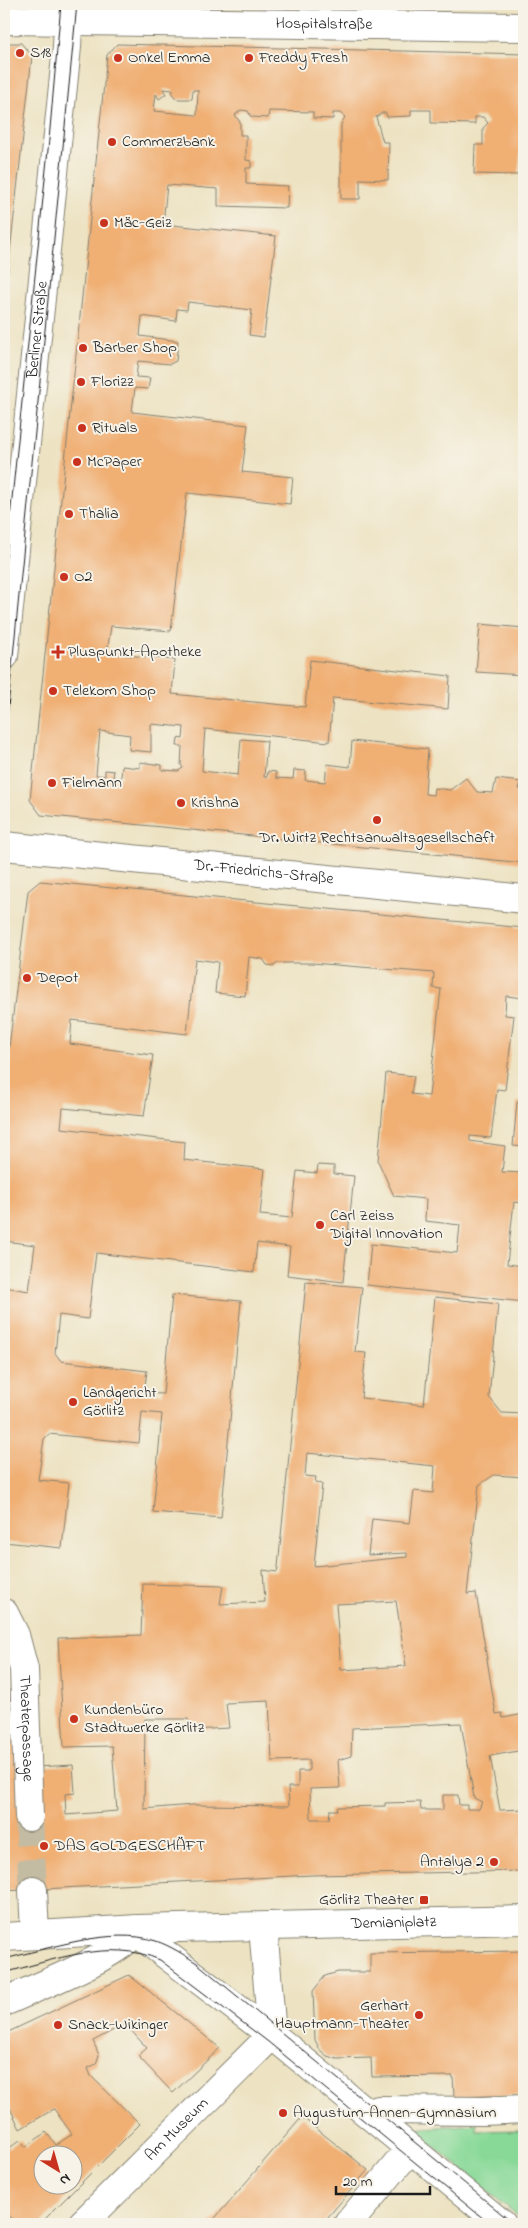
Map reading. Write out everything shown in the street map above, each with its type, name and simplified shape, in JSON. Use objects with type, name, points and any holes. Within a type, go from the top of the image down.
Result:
[{"type":"street","name":"Hospitalstraße","points":[[4,20],[69,12],[524,27]]},
{"type":"street","name":"Berliner Straße","points":[[4,656],[12,492],[69,12]]},
{"type":"street","name":"Dr.-Friedrichs-Straße","points":[[4,846],[98,854],[524,899]]},
{"type":"street","name":"Theaterpassage","points":[[4,1613],[15,1635],[24,1669],[29,1817]]},
{"type":"street","points":[[33,1890],[35,1935]]},
{"type":"street","name":"Demianiplatz","points":[[4,1936],[138,1929],[524,1920]]},
{"type":"street","points":[[263,1927],[272,2034]]},
{"type":"street","points":[[4,2002],[91,1963],[132,1938],[138,1929],[144,1938],[272,2034],[502,2224]]},
{"type":"street","name":"Am Museum","points":[[82,2224],[272,2034]]},
{"type":"street","points":[[371,2115],[378,2110],[483,2111],[524,2109]]},
{"type":"street","points":[[348,2224],[410,2149]]},
{"type":"green space","points":[[477,2124],[477,2131],[524,2130],[524,2221],[413,2129]]},
{"type":"building","points":[[4,43],[21,43],[32,56],[5,296]]},
{"type":"building","points":[[117,44],[524,54],[524,119],[520,120],[523,130],[518,175],[474,174],[475,145],[483,145],[483,128],[488,123],[483,117],[475,117],[475,124],[431,123],[431,110],[411,110],[411,116],[387,117],[386,113],[382,113],[376,117],[383,142],[389,142],[388,180],[360,179],[360,199],[341,199],[341,124],[345,117],[340,113],[333,113],[333,119],[313,118],[313,112],[269,111],[268,118],[251,117],[248,111],[241,110],[235,115],[240,122],[240,135],[246,135],[246,160],[251,161],[251,168],[246,168],[246,184],[288,186],[287,208],[218,206],[218,189],[167,185],[163,224],[276,236],[264,337],[249,335],[252,310],[188,302],[187,310],[177,309],[176,321],[142,316],[140,336],[178,341],[176,361],[170,364],[138,361],[136,377],[150,378],[148,389],[135,388],[132,412],[248,425],[242,472],[293,477],[290,504],[187,493],[171,631],[111,626],[107,653],[175,660],[172,694],[305,707],[310,660],[450,676],[448,709],[333,698],[329,742],[205,729],[202,771],[238,775],[241,739],[267,741],[264,777],[267,777],[268,771],[276,772],[276,778],[293,779],[294,770],[306,771],[305,780],[325,782],[327,764],[350,767],[352,741],[428,749],[425,794],[433,795],[434,788],[450,790],[466,778],[477,792],[493,793],[496,779],[521,782],[519,789],[524,790],[524,863],[41,815],[30,800],[107,55]],"holes":[[[163,89],[173,90],[172,94],[177,99],[192,99],[193,90],[198,90],[197,115],[154,111],[156,94],[159,99],[166,94]],[[151,724],[184,727],[183,739],[178,738],[177,746],[182,746],[181,765],[183,768],[178,771],[162,770],[162,765],[140,762],[140,768],[122,766],[121,778],[113,777],[114,771],[105,770],[105,776],[96,775],[100,731],[130,735],[129,750],[151,752]]]},
{"type":"building","points":[[480,624],[524,628],[524,675],[476,672]]},
{"type":"building","points":[[40,881],[524,928],[524,998],[506,996],[505,1015],[514,1016],[505,1090],[497,1089],[491,1138],[470,1136],[470,1141],[505,1146],[502,1172],[524,1173],[524,1203],[514,1202],[507,1264],[524,1266],[524,1302],[367,1285],[371,1244],[457,1253],[460,1225],[425,1221],[426,1199],[394,1196],[378,1161],[386,1073],[414,1076],[411,1094],[429,1096],[441,989],[433,988],[434,973],[312,963],[278,963],[274,966],[267,965],[263,959],[249,957],[245,996],[215,993],[218,962],[195,959],[187,1034],[72,1020],[70,1044],[153,1055],[144,1116],[63,1108],[61,1128],[185,1142],[184,1160],[265,1169],[260,1215],[292,1218],[297,1171],[317,1173],[318,1165],[334,1166],[334,1174],[354,1176],[343,1282],[287,1275],[290,1247],[257,1243],[254,1272],[96,1253],[88,1319],[59,1315],[55,1353],[61,1361],[147,1371],[144,1393],[163,1394],[172,1295],[241,1301],[221,1518],[153,1512],[162,1414],[142,1412],[139,1443],[49,1434],[44,1439],[38,1480],[69,1483],[62,1548],[4,1542],[6,1499],[4,1499],[4,1287],[29,1291],[35,1245],[4,1241],[4,1089],[28,891]]},
{"type":"building","points":[[517,1102],[524,1102],[524,1147],[513,1146]]},
{"type":"building","points":[[306,1282],[362,1287],[355,1352],[366,1353],[361,1398],[424,1405],[435,1297],[498,1304],[489,1397],[502,1413],[524,1414],[524,1477],[494,1475],[479,1485],[467,1594],[476,1593],[496,1714],[502,1713],[503,1718],[524,1714],[524,1750],[490,1756],[500,1810],[524,1809],[524,1871],[312,1875],[4,1891],[4,1690],[13,1690],[37,1767],[73,1765],[75,1793],[65,1794],[66,1815],[117,1811],[112,1746],[64,1747],[58,1638],[141,1635],[143,1584],[223,1586],[220,1604],[265,1602],[263,1570],[277,1572]],"holes":[[[307,1453],[435,1466],[433,1493],[414,1491],[410,1523],[372,1519],[368,1555],[407,1553],[407,1557],[314,1566],[322,1484],[315,1483],[316,1477],[305,1476]],[[396,1601],[406,1666],[341,1670],[336,1604]],[[269,1701],[272,1761],[309,1760],[309,1771],[298,1771],[298,1787],[288,1787],[289,1806],[192,1805],[144,1809],[145,1719],[188,1719],[193,1730],[229,1728],[226,1703]],[[461,1723],[474,1798],[482,1802],[479,1809],[467,1809],[467,1805],[459,1805],[458,1795],[443,1795],[443,1810],[421,1810],[420,1802],[385,1803],[385,1806],[338,1807],[337,1810],[330,1810],[329,1819],[311,1819],[310,1789],[340,1788],[338,1760],[351,1756],[352,1728]]]},
{"type":"building","name":"Gerhart Hauptmann-Theater","points":[[524,1951],[524,2095],[454,2097],[453,2076],[372,2077],[371,2058],[337,2059],[327,2056],[320,2050],[315,2040],[313,1991],[325,1976],[338,1972],[370,1972],[370,1953]]},
{"type":"building","points":[[129,1975],[220,2048],[173,2093],[138,2056],[147,2048],[125,2024],[93,2041],[99,2055],[96,2064],[88,2068],[91,2076],[140,2124],[82,2182],[82,2146],[32,2146],[32,2196],[68,2196],[40,2224],[17,2224],[4,2212],[4,2141],[8,2149],[20,2140],[26,2147],[46,2132],[56,2145],[72,2134],[54,2109],[20,2129],[10,2108],[4,2111],[4,2034]]},
{"type":"building","points":[[302,2117],[368,2170],[322,2224],[210,2224]]},
{"type":"tunnel","points":[[4,1705],[27,1703]]},
{"type":"tunnel","points":[[29,1817],[33,1890]]},
{"type":"tram line","points":[[4,576],[49,140],[61,4]]},
{"type":"tram line","points":[[4,748],[77,4]]},
{"type":"tram line","points":[[4,1959],[100,1937],[139,1937],[156,1941],[172,1948],[197,1963],[514,2224]]},
{"type":"tram line","points":[[4,1973],[62,1957],[102,1951],[141,1954],[160,1960],[267,2041],[490,2224]]},
{"type":"place","name":"S18","points":[[20,53]]},
{"type":"place","name":"Onkel Emma","points":[[118,58]]},
{"type":"place","name":"Freddy Fresh","points":[[249,58]]},
{"type":"place","name":"Commerzbank","points":[[112,142]]},
{"type":"place","name":"Mäc-Geiz","points":[[104,223]]},
{"type":"place","name":"Barber Shop","points":[[83,348]]},
{"type":"place","name":"Florizz","points":[[81,382]]},
{"type":"place","name":"Rituals","points":[[82,428]]},
{"type":"place","name":"McPaper","points":[[77,462]]},
{"type":"place","name":"Thalia","points":[[69,514]]},
{"type":"place","name":"O2","points":[[64,577]]},
{"type":"place","name":"Pluspunkt-Apotheke","points":[[58,652]]},
{"type":"place","name":"Telekom Shop","points":[[53,691]]},
{"type":"place","name":"Fielmann","points":[[52,783]]},
{"type":"place","name":"Krishna","points":[[181,803]]},
{"type":"place","name":"Dr. Wirtz Rechtsanwaltsgesellschaft","points":[[377,820]]},
{"type":"place","name":"Depot","points":[[27,978]]},
{"type":"place","name":"Carl Zeiss Digital Innovation","points":[[320,1225]]},
{"type":"place","name":"Landgericht Görlitz","points":[[73,1402]]},
{"type":"place","name":"Kundenbüro Stadtwerke Görlitz","points":[[74,1719]]},
{"type":"place","name":"DAS GOLDGESCHÄFT","points":[[44,1846]]},
{"type":"place","name":"Antalya 2","points":[[494,1862]]},
{"type":"place","name":"Görlitz Theater","points":[[424,1900]]},
{"type":"place","name":"Gerhart Hauptmann-Theater","points":[[419,2015]]},
{"type":"place","name":"Snack-Wikinger","points":[[58,2025]]},
{"type":"place","name":"Augustum-Annen-Gymnasium","points":[[283,2113]]}]
